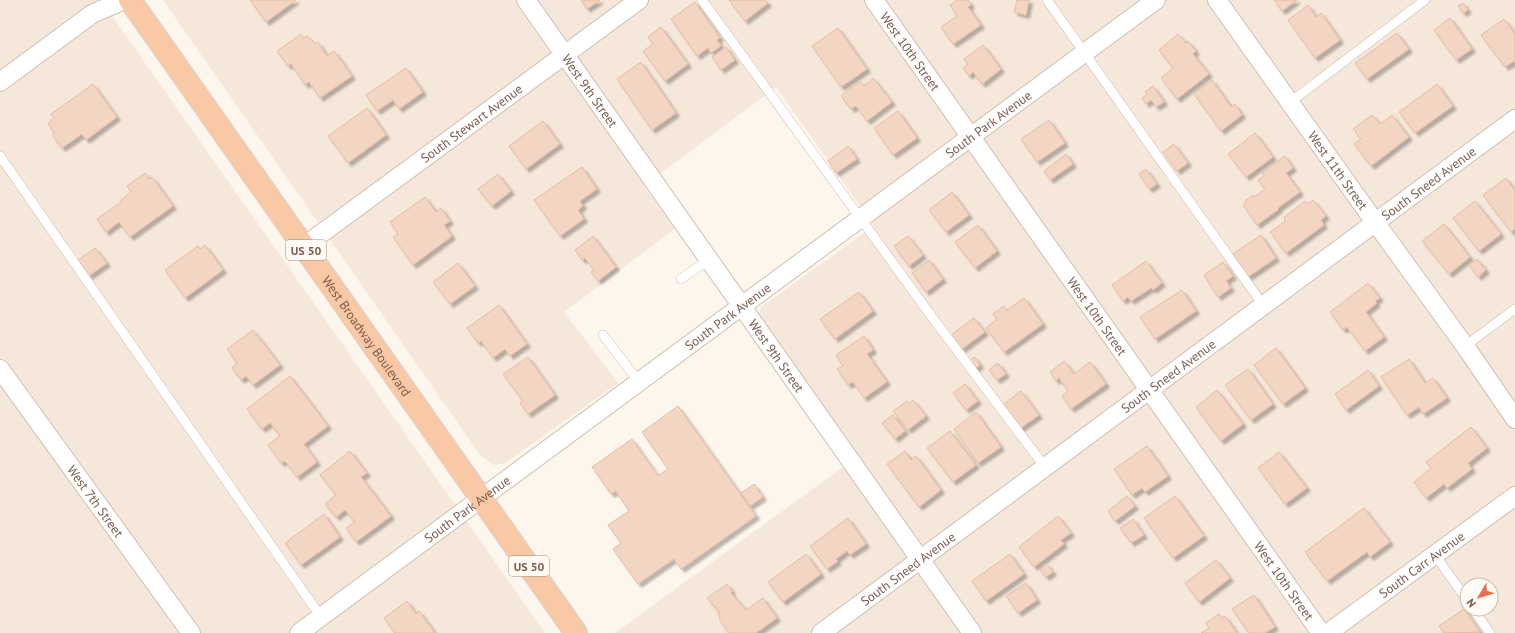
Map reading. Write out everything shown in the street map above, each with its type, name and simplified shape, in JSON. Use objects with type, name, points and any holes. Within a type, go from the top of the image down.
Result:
[{"type":"highway","name":"West Broadway Boulevard","points":[[130,0],[576,633]]},
{"type":"street","points":[[0,82],[92,14],[124,0]]},
{"type":"street","name":"West 9th Street","points":[[526,0],[972,633]]},
{"type":"street","name":"South Stewart Avenue","points":[[304,247],[639,0]]},
{"type":"street","name":"West 10th Street","points":[[874,0],[1321,633]]},
{"type":"street","name":"South Park Avenue","points":[[299,633],[1156,0]]},
{"type":"street","name":"West 11th Street","points":[[1217,0],[1289,103],[1466,346],[1515,419]]},
{"type":"street","name":"South Sneed Avenue","points":[[820,633],[1515,119]]},
{"type":"street","name":"West 7th Street","points":[[0,369],[191,633]]},
{"type":"street","name":"South Carr Avenue","points":[[1328,633],[1515,496]]},
{"type":"lane","points":[[702,0],[932,318],[1045,467]]},
{"type":"lane","points":[[1047,0],[1263,305]]},
{"type":"lane","points":[[1289,103],[1425,0]]},
{"type":"lane","points":[[0,156],[321,617]]},
{"type":"lane","points":[[681,279],[709,259]]},
{"type":"lane","points":[[1466,346],[1515,309]]},
{"type":"lane","points":[[603,335],[639,382]]},
{"type":"lane","points":[[1435,555],[1459,589]]},
{"type":"lane","points":[[1479,617],[1490,633]]},
{"type":"shaded area","points":[[0,0],[101,0],[545,633],[0,633]]},
{"type":"shaded area","points":[[163,0],[1515,0],[1515,633],[615,633],[858,456],[759,317],[761,307],[874,226],[776,87],[644,186],[675,229],[564,312],[618,383],[505,463],[493,465],[480,455]]},
{"type":"building","points":[[250,0],[296,0],[266,22]]},
{"type":"building","points":[[581,0],[600,0],[587,9]]},
{"type":"building","points":[[729,0],[765,0],[768,3],[745,21]]},
{"type":"building","points":[[957,0],[968,0],[971,5],[968,7],[981,25],[953,44],[941,27],[957,16],[950,5]]},
{"type":"building","points":[[1017,0],[1029,0],[1026,15],[1014,12]]},
{"type":"building","points":[[1274,0],[1297,0],[1282,11]]},
{"type":"building","points":[[695,2],[720,38],[717,40],[721,46],[711,53],[708,48],[697,56],[671,19]]},
{"type":"building","points":[[1463,3],[1468,10],[1463,13],[1458,6]]},
{"type":"building","points":[[1308,5],[1316,17],[1321,13],[1340,40],[1315,58],[1288,20]]},
{"type":"building","points":[[1450,18],[1472,49],[1456,60],[1434,30]]},
{"type":"building","points":[[1504,19],[1515,34],[1515,63],[1514,61],[1505,67],[1481,35]]},
{"type":"building","points":[[661,27],[688,64],[665,81],[643,51],[653,44],[648,37]]},
{"type":"building","points":[[838,28],[867,69],[841,87],[812,46]]},
{"type":"building","points":[[1397,33],[1409,49],[1367,79],[1355,63]]},
{"type":"building","points":[[301,34],[304,38],[307,36],[315,44],[318,42],[327,56],[334,51],[352,76],[320,98],[309,82],[305,85],[291,64],[288,66],[277,51]]},
{"type":"building","points":[[1178,34],[1186,43],[1188,41],[1196,51],[1193,54],[1209,74],[1177,99],[1161,78],[1173,68],[1159,50]]},
{"type":"building","points":[[983,45],[1001,69],[982,84],[973,72],[969,76],[963,68],[968,64],[964,59]]},
{"type":"building","points":[[726,47],[735,60],[721,70],[712,57]]},
{"type":"building","points":[[641,62],[676,113],[652,130],[617,79]]},
{"type":"building","points":[[406,68],[423,92],[399,109],[393,100],[377,111],[366,95]]},
{"type":"building","points":[[873,78],[892,102],[867,121],[856,106],[851,109],[841,96],[860,81],[864,86]]},
{"type":"building","points":[[1212,80],[1231,107],[1235,104],[1242,115],[1221,131],[1194,94]]},
{"type":"building","points":[[93,84],[117,117],[86,140],[82,134],[62,148],[52,135],[54,133],[48,123],[54,118],[51,114]]},
{"type":"building","points":[[1437,84],[1453,106],[1415,133],[1399,112]]},
{"type":"building","points":[[1153,86],[1164,102],[1156,107],[1151,100],[1146,104],[1142,98],[1147,94],[1145,92]]},
{"type":"building","points":[[367,108],[386,135],[348,163],[328,136]]},
{"type":"building","points":[[898,111],[917,138],[893,155],[874,128]]},
{"type":"building","points":[[1372,115],[1380,124],[1392,115],[1409,137],[1371,166],[1354,144],[1361,139],[1353,129]]},
{"type":"building","points":[[1049,120],[1065,143],[1037,162],[1021,139]]},
{"type":"building","points":[[543,121],[560,144],[526,169],[509,146]]},
{"type":"building","points":[[1255,133],[1273,157],[1246,177],[1228,154]]},
{"type":"building","points":[[1174,144],[1188,163],[1177,171],[1163,152]]},
{"type":"building","points":[[848,146],[857,159],[836,173],[828,161]]},
{"type":"building","points":[[1066,154],[1073,164],[1050,180],[1044,171]]},
{"type":"building","points":[[1285,156],[1293,168],[1286,173],[1300,192],[1257,225],[1243,205],[1246,203],[1245,201],[1253,195],[1254,197],[1265,189],[1258,180],[1264,176],[1262,173]]},
{"type":"building","points":[[582,167],[597,189],[580,201],[583,206],[578,210],[584,219],[560,236],[534,200]]},
{"type":"building","points":[[1146,169],[1157,184],[1149,189],[1139,174]]},
{"type":"building","points":[[145,173],[149,179],[152,177],[173,206],[130,237],[119,222],[106,232],[97,219],[121,202],[121,200],[131,192],[127,186]]},
{"type":"building","points":[[498,174],[511,191],[492,206],[478,189]]},
{"type":"building","points":[[1506,178],[1515,191],[1515,229],[1511,232],[1483,195]]},
{"type":"building","points":[[952,192],[969,215],[946,232],[929,210]]},
{"type":"building","points":[[425,197],[436,212],[441,208],[450,221],[444,225],[452,236],[413,265],[393,237],[398,234],[390,222]]},
{"type":"building","points":[[1313,200],[1326,216],[1321,220],[1324,225],[1286,253],[1270,232],[1285,221],[1284,217],[1305,201],[1307,204]]},
{"type":"building","points":[[1475,201],[1501,234],[1479,251],[1453,218]]},
{"type":"building","points":[[1444,224],[1470,257],[1449,274],[1422,241]]},
{"type":"building","points":[[978,225],[997,251],[975,268],[955,242]]},
{"type":"building","points":[[1261,235],[1276,258],[1248,277],[1233,254]]},
{"type":"building","points":[[593,236],[616,267],[598,281],[591,272],[594,270],[585,258],[582,260],[575,250]]},
{"type":"building","points":[[908,236],[923,255],[909,266],[894,246]]},
{"type":"building","points":[[205,245],[223,270],[185,298],[165,270],[198,246],[200,249]]},
{"type":"building","points":[[95,248],[107,263],[89,276],[78,260]]},
{"type":"building","points":[[1477,259],[1486,270],[1478,277],[1469,265]]},
{"type":"building","points":[[929,260],[943,279],[926,292],[912,273]]},
{"type":"building","points":[[1146,261],[1162,283],[1153,290],[1151,288],[1131,301],[1128,297],[1123,301],[1112,285]]},
{"type":"building","points":[[1223,262],[1233,276],[1226,281],[1231,288],[1218,297],[1204,275]]},
{"type":"building","points":[[458,263],[475,286],[450,304],[433,282]]},
{"type":"building","points":[[1368,283],[1380,298],[1375,301],[1377,303],[1366,312],[1384,337],[1365,351],[1347,327],[1343,330],[1330,312]]},
{"type":"building","points":[[1182,290],[1196,311],[1155,339],[1140,317]]},
{"type":"building","points":[[859,292],[873,311],[835,339],[820,319]]},
{"type":"building","points":[[1024,298],[1043,324],[1004,352],[986,328],[997,319],[993,314],[1004,306],[1007,310]]},
{"type":"building","points":[[499,305],[527,344],[510,356],[505,349],[493,358],[481,341],[478,343],[467,328]]},
{"type":"building","points":[[974,318],[985,332],[962,349],[951,335]]},
{"type":"building","points":[[253,330],[280,365],[253,385],[246,376],[241,380],[232,368],[237,363],[227,349]]},
{"type":"building","points":[[864,336],[873,350],[867,354],[887,382],[864,398],[853,382],[848,385],[837,369],[843,366],[836,355]]},
{"type":"building","points":[[1276,348],[1305,388],[1283,404],[1254,365]]},
{"type":"building","points":[[528,357],[555,395],[528,414],[520,403],[523,401],[503,374]]},
{"type":"building","points":[[975,357],[980,365],[972,371],[966,363]]},
{"type":"building","points":[[1409,359],[1425,383],[1433,378],[1447,398],[1423,414],[1419,407],[1407,415],[1381,377]]},
{"type":"building","points":[[1064,361],[1074,374],[1090,362],[1106,384],[1071,409],[1062,396],[1068,391],[1059,378],[1056,381],[1050,372]]},
{"type":"building","points":[[998,363],[1006,374],[997,380],[989,370]]},
{"type":"building","points":[[1248,369],[1273,404],[1251,420],[1225,385]]},
{"type":"building","points":[[1368,370],[1379,386],[1346,410],[1335,394]]},
{"type":"building","points":[[290,376],[328,426],[304,444],[317,462],[297,477],[285,461],[281,463],[268,445],[280,436],[270,423],[262,429],[247,409]]},
{"type":"building","points":[[965,384],[978,401],[966,410],[953,393]]},
{"type":"building","points":[[1217,390],[1243,424],[1221,441],[1196,407]]},
{"type":"building","points":[[1021,391],[1039,415],[1018,430],[1001,406]]},
{"type":"building","points":[[913,400],[926,416],[908,430],[893,411],[907,401],[909,404]]},
{"type":"building","points":[[678,406],[756,516],[681,569],[674,559],[638,584],[613,549],[621,543],[608,525],[629,511],[616,491],[611,494],[592,467],[632,439],[658,476],[668,469],[642,432]]},
{"type":"building","points":[[976,412],[1001,447],[978,463],[954,429]]},
{"type":"building","points":[[893,415],[905,431],[895,439],[882,423]]},
{"type":"building","points":[[1471,427],[1487,448],[1468,463],[1472,469],[1447,488],[1444,484],[1426,498],[1414,482],[1431,468],[1426,462]]},
{"type":"building","points":[[950,431],[976,465],[953,482],[927,448]]},
{"type":"building","points":[[1147,446],[1168,476],[1145,492],[1142,488],[1132,495],[1114,469]]},
{"type":"building","points":[[350,451],[367,473],[361,477],[391,516],[356,542],[346,528],[355,522],[345,510],[336,517],[325,504],[336,495],[320,475]]},
{"type":"building","points":[[905,451],[911,460],[916,456],[941,490],[919,507],[887,464]]},
{"type":"building","points":[[1279,452],[1307,488],[1285,504],[1258,468]]},
{"type":"building","points":[[754,484],[763,497],[750,506],[741,493]]},
{"type":"building","points":[[1127,496],[1135,506],[1115,521],[1108,511]]},
{"type":"building","points":[[1175,496],[1204,536],[1173,558],[1144,518]]},
{"type":"building","points":[[1364,508],[1390,542],[1370,557],[1367,552],[1327,581],[1305,552]]},
{"type":"building","points":[[324,514],[340,537],[301,565],[285,543]]},
{"type":"building","points":[[1058,516],[1071,533],[1061,540],[1064,544],[1034,567],[1019,547]]},
{"type":"building","points":[[848,518],[866,544],[850,555],[847,551],[836,559],[838,561],[827,569],[810,546]]},
{"type":"building","points":[[1133,519],[1144,535],[1131,543],[1120,528]]},
{"type":"building","points":[[806,554],[821,574],[783,602],[768,582]]},
{"type":"building","points":[[1010,554],[1024,574],[986,601],[972,581]]},
{"type":"building","points":[[1216,560],[1230,578],[1199,602],[1185,583]]},
{"type":"building","points":[[1047,564],[1053,572],[1046,577],[1040,570]]},
{"type":"building","points":[[1026,583],[1037,600],[1018,613],[1006,596]]},
{"type":"building","points":[[727,584],[732,591],[731,593],[746,610],[763,598],[777,618],[756,633],[729,633],[719,619],[718,614],[720,613],[707,598]]},
{"type":"building","points":[[1254,595],[1275,627],[1265,633],[1249,633],[1232,609]]},
{"type":"building","points":[[407,601],[416,614],[419,611],[435,633],[395,633],[384,618]]},
{"type":"building","points":[[1459,612],[1459,617],[1470,617],[1480,632],[1444,633],[1439,626]]},
{"type":"building","points":[[1219,614],[1222,618],[1225,616],[1237,633],[1201,633],[1209,628],[1206,623]]}]
